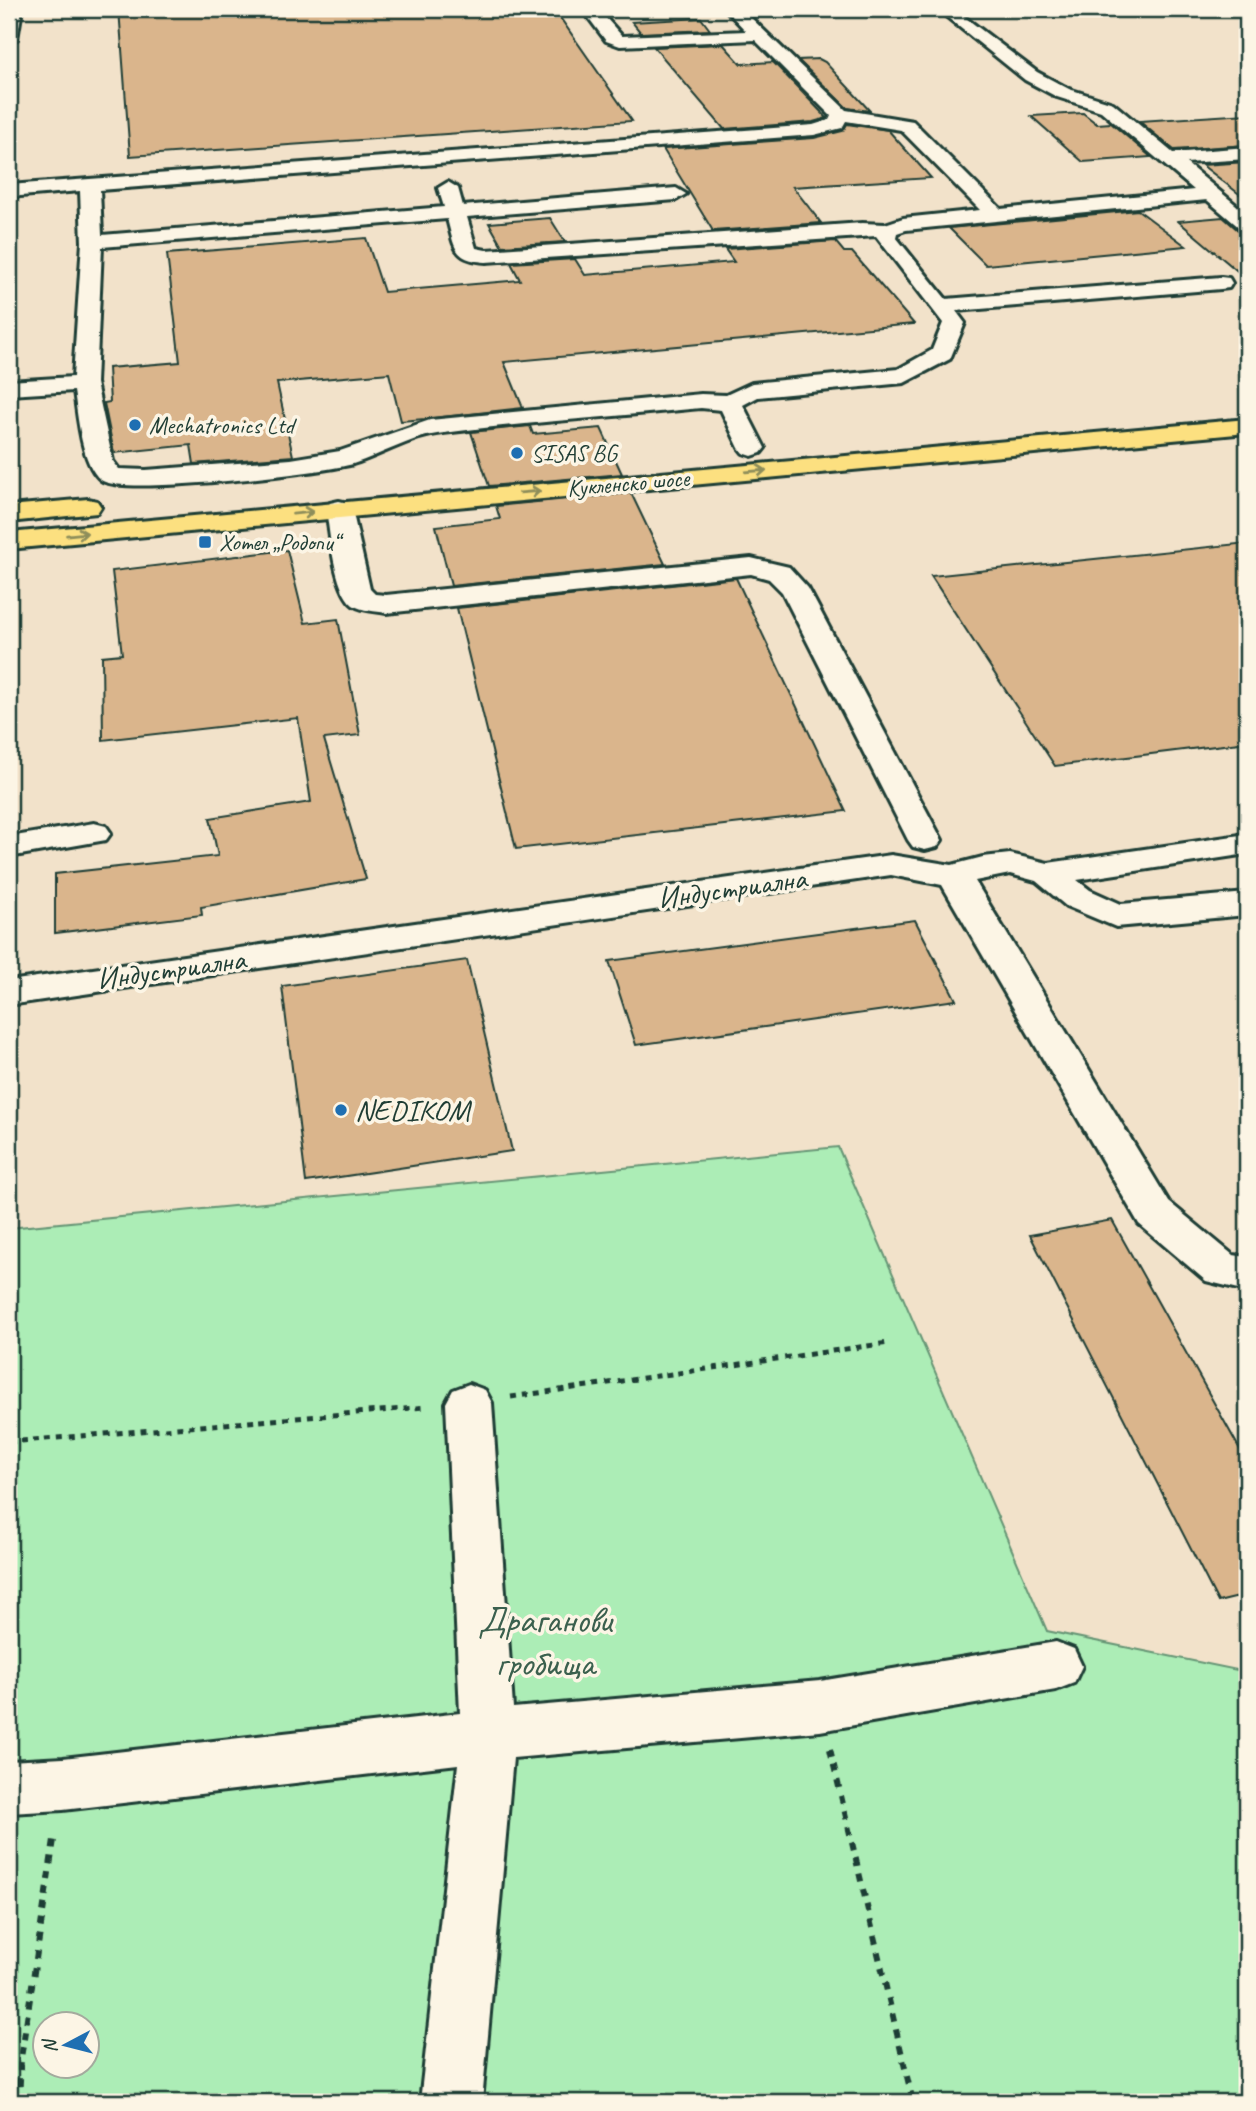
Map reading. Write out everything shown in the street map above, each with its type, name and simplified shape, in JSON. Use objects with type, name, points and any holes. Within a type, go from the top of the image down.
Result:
[{"type":"main road","name":"Кукленско шосе","points":[[724,450],[1247,403]]},
{"type":"main road","name":"Кукленско шосе","points":[[146,502],[332,497],[1247,426]]},
{"type":"main road","name":"Кукленско шосе","points":[[9,541],[332,497]]},
{"type":"main road","points":[[9,514],[119,504]]},
{"type":"street","points":[[9,39],[14,9]]},
{"type":"street","points":[[590,9],[612,38],[620,41],[759,35]]},
{"type":"street","points":[[733,9],[841,116],[907,125],[996,215]]},
{"type":"street","points":[[945,9],[1031,76],[1063,93],[1107,107],[1247,223]]},
{"type":"street","points":[[9,191],[814,130],[836,124],[841,116]]},
{"type":"street","points":[[645,143],[704,240]]},
{"type":"street","points":[[1169,159],[1247,153]]},
{"type":"street","points":[[438,159],[467,251],[474,255],[862,229],[887,230],[903,224],[1212,194]]},
{"type":"street","points":[[90,185],[92,242],[83,383],[100,462],[111,476],[134,477],[305,465],[345,458],[430,427],[701,401],[730,403],[752,390],[904,376],[942,354],[954,323],[886,238],[887,230]]},
{"type":"street","points":[[92,242],[455,210],[683,205]]},
{"type":"street","points":[[940,306],[1222,283]]},
{"type":"street","points":[[9,388],[83,383]]},
{"type":"street","points":[[730,403],[752,448]]},
{"type":"street","points":[[332,497],[356,592],[366,601],[386,604],[751,566],[779,573],[794,588],[925,840]]},
{"type":"street","points":[[9,847],[94,833]]},
{"type":"street","points":[[1247,844],[1048,874],[1010,864],[984,867],[953,876],[966,893],[1154,1213],[1221,1269],[1247,1275]]},
{"type":"street","name":"Индустриална","points":[[9,992],[891,865],[953,876]]},
{"type":"street","points":[[1048,874],[1078,898],[1116,916],[1247,904]]},
{"type":"street","points":[[451,2102],[488,1735],[469,1403]]},
{"type":"street","points":[[9,1787],[63,1784],[488,1735],[820,1706],[1056,1666]]},
{"type":"path","points":[[820,1706],[914,2102]]},
{"type":"path","points":[[19,2102],[21,2058],[63,1784]]},
{"type":"shaded area","points":[[9,9],[1247,9],[1247,1672],[1047,1631],[838,1147],[9,1228]]},
{"type":"green space","name":"Драганови гробища","points":[[838,1147],[1047,1631],[1247,1672],[1247,2102],[9,2102],[9,1228]]},
{"type":"building","points":[[119,9],[554,9],[632,121],[130,156]]},
{"type":"building","points":[[701,18],[710,30],[641,33],[632,22]]},
{"type":"building","points":[[723,44],[741,64],[773,62],[827,118],[813,122],[724,129],[654,47]]},
{"type":"building","points":[[819,59],[825,62],[870,111],[847,108],[798,60]]},
{"type":"building","points":[[1083,113],[1097,124],[1111,123],[1151,157],[1083,162],[1031,116]]},
{"type":"building","points":[[1247,114],[1247,145],[1174,150],[1139,121]]},
{"type":"building","points":[[847,124],[888,130],[931,178],[793,187],[821,223],[713,231],[663,149],[814,138],[843,131]]},
{"type":"building","points":[[1247,162],[1247,200],[1202,165]]},
{"type":"building","points":[[1138,210],[1186,246],[986,265],[949,228]]},
{"type":"building","points":[[1223,217],[1238,230],[1247,232],[1247,279],[1178,221]]},
{"type":"building","points":[[550,218],[565,242],[502,246],[489,223]]},
{"type":"building","points":[[366,238],[384,292],[520,280],[511,263],[575,259],[585,275],[734,262],[725,249],[835,241],[844,252],[852,252],[914,324],[504,362],[523,408],[425,419],[401,421],[389,373],[277,383],[293,456],[194,464],[191,445],[114,453],[104,403],[110,402],[108,368],[180,362],[167,254]]},
{"type":"building","points":[[530,426],[533,434],[601,428],[622,474],[489,486],[471,432]]},
{"type":"building","points":[[631,493],[665,564],[451,586],[436,526],[500,519],[496,506]]},
{"type":"building","points":[[1247,543],[1247,742],[1055,766],[931,576]]},
{"type":"building","points":[[287,550],[305,623],[338,619],[360,735],[324,739],[366,879],[201,907],[202,915],[55,933],[55,874],[218,856],[210,818],[311,802],[298,718],[103,740],[102,656],[122,654],[112,571]]},
{"type":"building","points":[[736,578],[846,811],[516,849],[457,608]]},
{"type":"building","points":[[915,920],[956,1000],[636,1045],[609,961]]},
{"type":"building","points":[[467,960],[512,1151],[306,1182],[282,986]]},
{"type":"building","points":[[1112,1220],[1247,1462],[1247,1595],[1218,1602],[1030,1235]]},
{"type":"place","name":"Mechatronics Ltd","points":[[135,425]]},
{"type":"place","name":"SISAS BG","points":[[517,453]]},
{"type":"place","name":"Хотел „Родопи“","points":[[205,542]]},
{"type":"place","name":"NEDIKOM","points":[[341,1110]]}]
